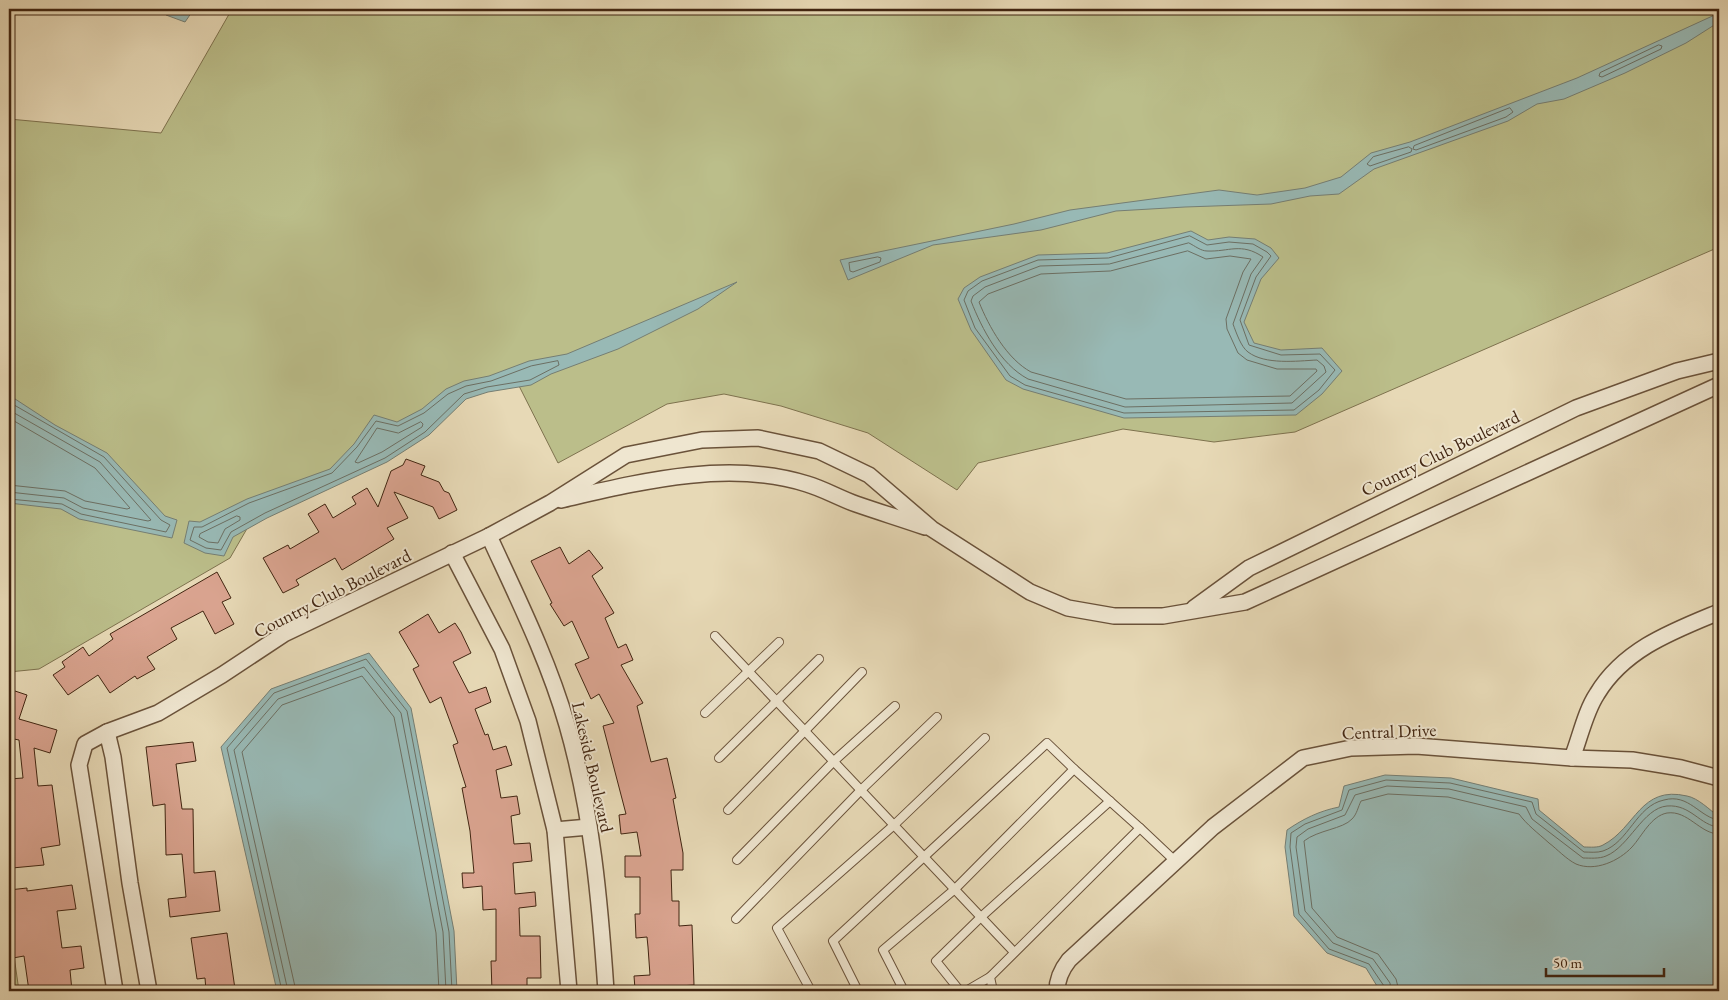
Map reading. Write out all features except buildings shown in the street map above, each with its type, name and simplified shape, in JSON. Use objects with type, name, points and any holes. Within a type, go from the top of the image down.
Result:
[{"type":"street","name":"Country Club Boulevard","points":[[1190,610],[1249,568],[1576,408],[1677,371],[1719,361]]},
{"type":"street","name":"Country Club Boulevard","points":[[115,991],[79,765],[84,744],[107,732],[158,713],[222,676],[284,634],[488,536],[550,503],[626,455],[702,440],[758,438],[819,451],[869,475],[932,529],[1030,592],[1068,608],[1114,616],[1163,616],[1245,602],[1719,385]]},
{"type":"street","name":"Country Club Boulevard","points":[[550,503],[627,485],[699,475],[752,474],[806,483],[855,504],[932,529]]},
{"type":"street","name":"Lakeside Boulevard","points":[[488,536],[533,631],[567,725],[589,826],[599,894],[606,991]]},
{"type":"street","points":[[452,553],[502,649],[528,721],[555,830],[569,991]]},
{"type":"street","points":[[1572,758],[1596,694],[1619,665],[1661,636],[1719,612]]},
{"type":"street","points":[[107,732],[113,757],[130,883],[149,991]]},
{"type":"street","name":"Central Drive","points":[[1057,987],[1062,970],[1069,960],[1212,827],[1303,758],[1351,748],[1416,746],[1572,758],[1632,760],[1681,768],[1719,778]]},
{"type":"street","points":[[555,830],[589,826]]},
{"type":"lane","points":[[715,636],[1014,952]]},
{"type":"lane","points":[[705,713],[779,642]]},
{"type":"lane","points":[[719,758],[820,659]]},
{"type":"lane","points":[[728,810],[862,672]]},
{"type":"lane","points":[[737,860],[834,762],[895,706]]},
{"type":"lane","points":[[736,919],[861,790],[937,717]]},
{"type":"lane","points":[[811,991],[776,928],[894,825],[985,738]]},
{"type":"lane","points":[[858,991],[833,941],[1047,743],[1176,862]]},
{"type":"lane","points":[[904,991],[883,950],[954,889],[1074,769]]},
{"type":"lane","points":[[960,991],[936,961],[981,917],[1110,801]]},
{"type":"lane","points":[[966,991],[990,977],[1140,828]]},
{"type":"lane","points":[[990,977],[993,991]]},
{"type":"green space","points":[[232,9],[1719,9],[1719,247],[1295,432],[1214,442],[1123,429],[978,463],[957,490],[868,433],[781,406],[724,394],[667,404],[558,463],[514,376],[455,395],[252,520],[230,558],[39,669],[9,672],[9,119],[161,133]]},
{"type":"green space","points":[[9,921],[19,991],[9,991]]},
{"type":"water","points":[[163,9],[194,9],[185,22],[166,15]]},
{"type":"water","points":[[1719,13],[1719,22],[1686,43],[1625,73],[1564,99],[1537,104],[1508,121],[1374,169],[1339,194],[1310,196],[1271,204],[1116,211],[1041,230],[933,245],[848,280],[840,260],[1014,224],[1070,210],[1219,190],[1257,195],[1305,188],[1341,177],[1371,153],[1410,142],[1577,78]]},
{"type":"water","points":[[1191,231],[1208,240],[1229,237],[1255,239],[1271,248],[1279,258],[1261,279],[1244,322],[1254,343],[1281,350],[1322,348],[1342,371],[1322,394],[1296,415],[1124,418],[1023,389],[1006,380],[971,330],[958,299],[964,288],[980,277],[1038,255],[1107,253]]},
{"type":"water","points":[[737,282],[698,309],[618,349],[551,374],[531,385],[488,392],[466,399],[429,435],[387,462],[267,518],[233,537],[224,556],[205,553],[184,543],[189,521],[200,522],[247,499],[330,469],[354,444],[374,415],[397,422],[422,409],[446,389],[464,381],[489,376],[529,361],[567,354]]},
{"type":"water","points":[[9,395],[55,425],[107,453],[165,516],[177,520],[172,538],[79,519],[61,509],[9,503]]},
{"type":"water","points":[[369,653],[411,708],[454,931],[457,991],[277,991],[221,747],[271,689]]},
{"type":"water","points":[[1385,775],[1451,778],[1538,799],[1539,810],[1584,847],[1601,846],[1614,838],[1648,802],[1659,797],[1671,794],[1691,797],[1700,802],[1719,817],[1719,991],[1380,991],[1366,968],[1327,953],[1294,916],[1285,847],[1287,830],[1312,816],[1339,807],[1344,786]]}]
